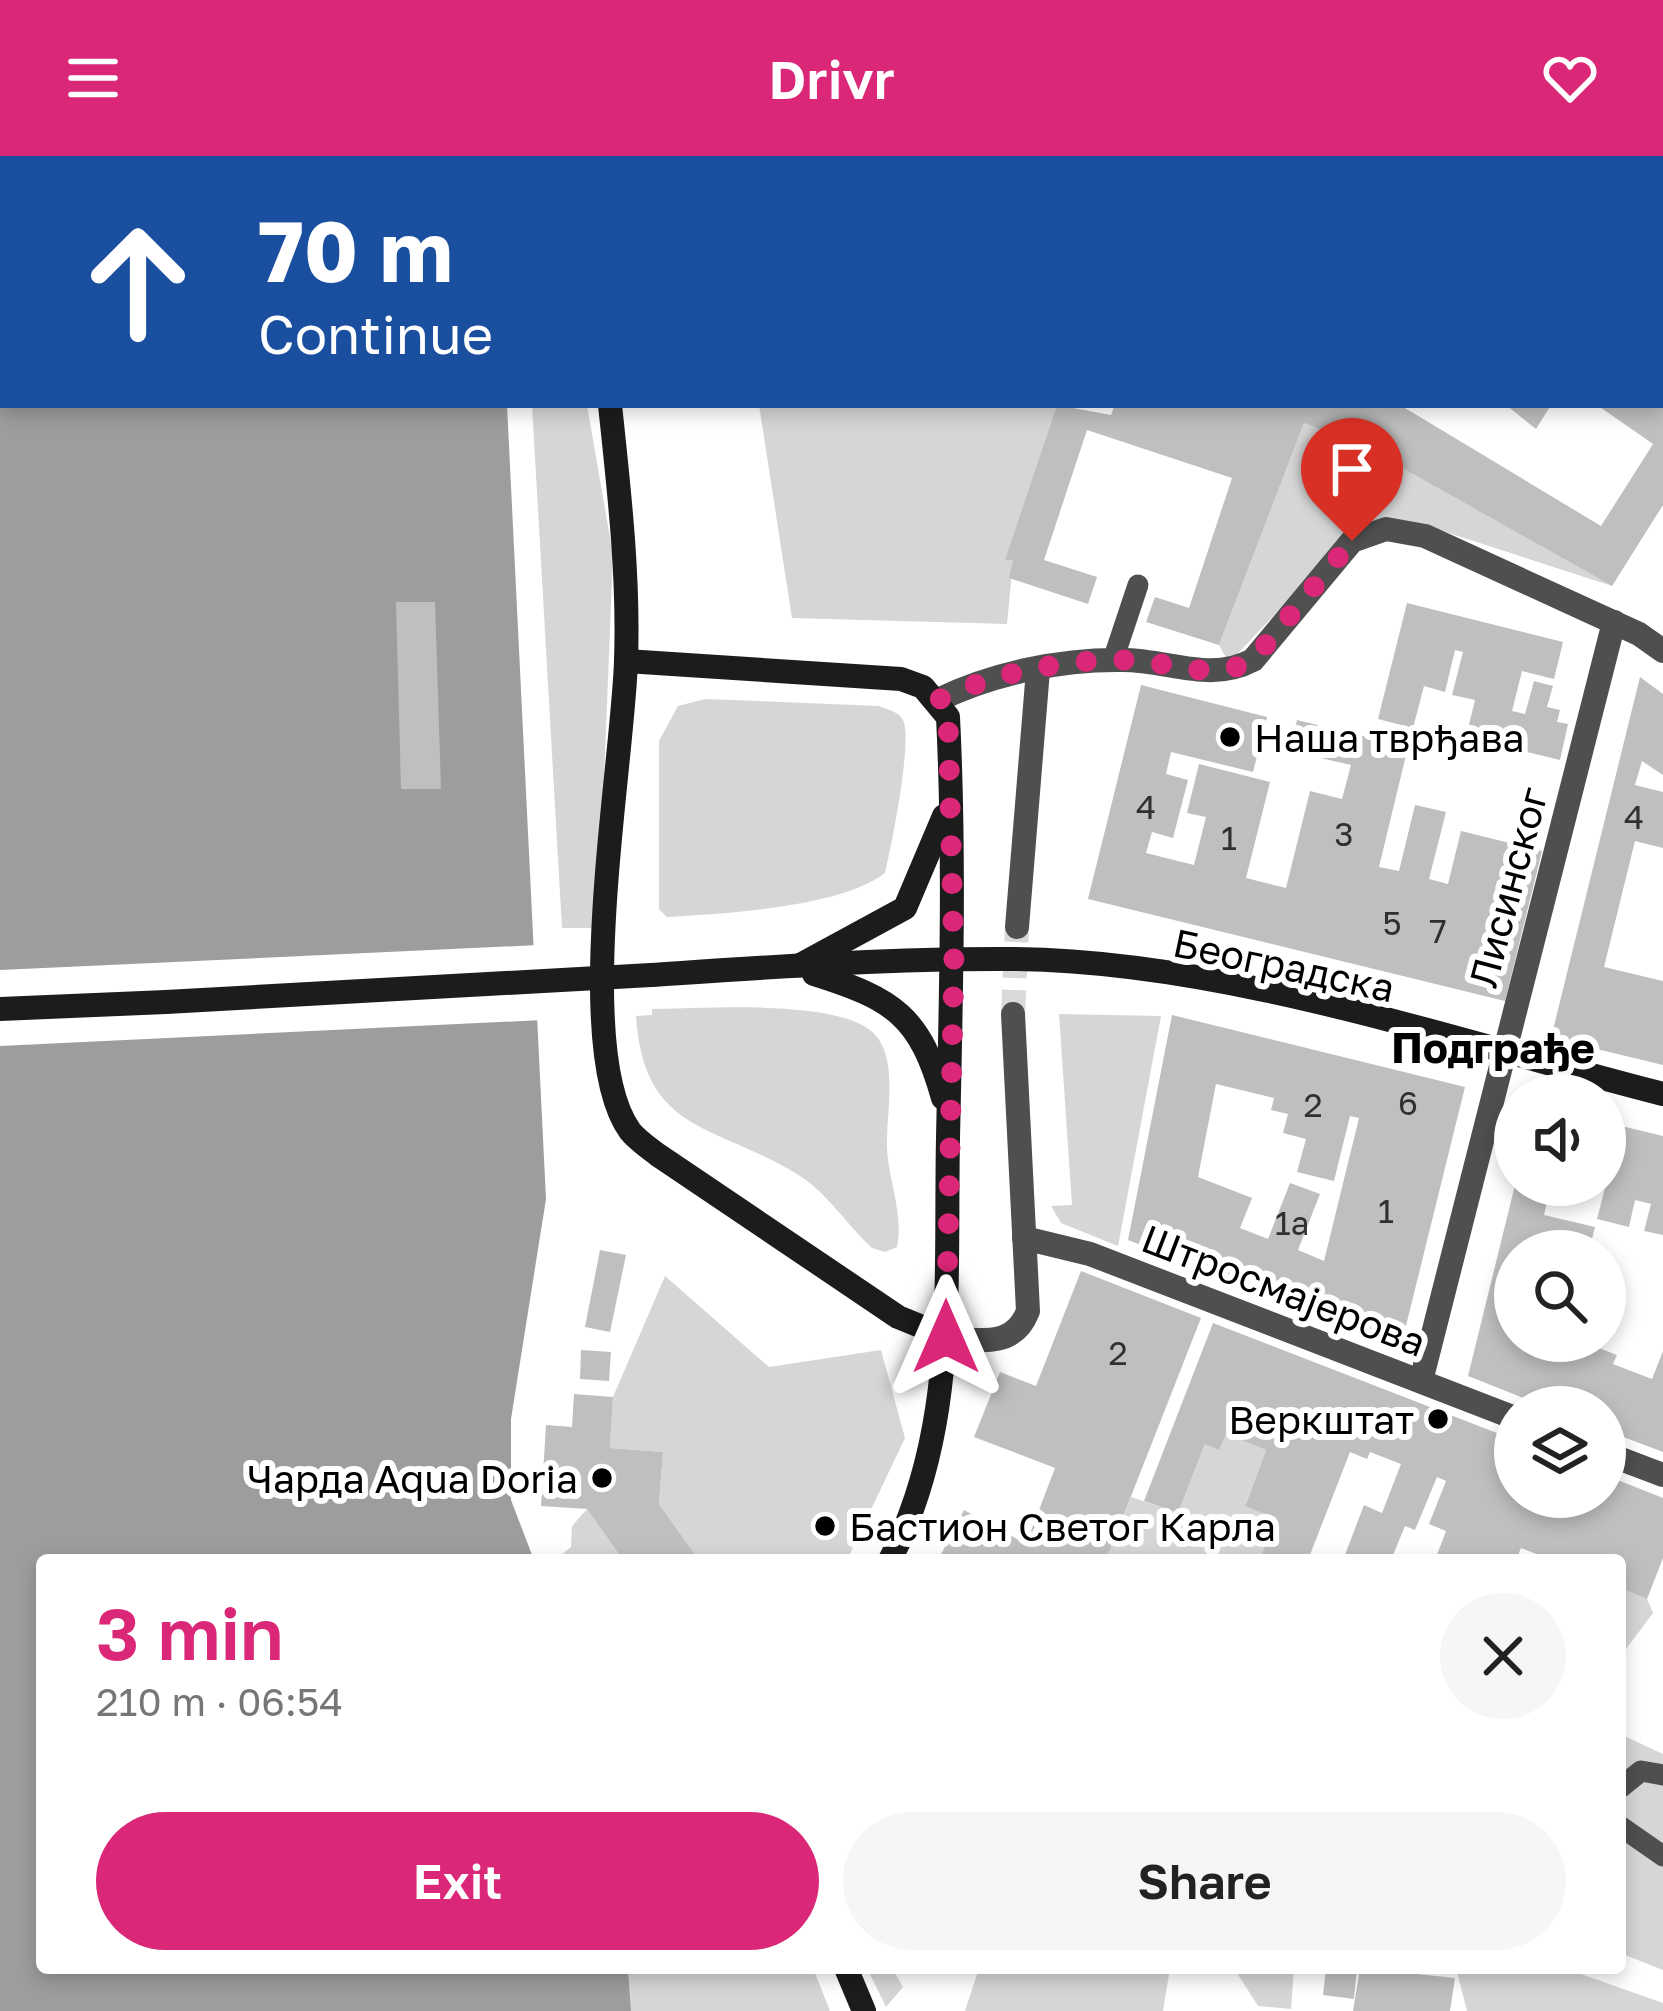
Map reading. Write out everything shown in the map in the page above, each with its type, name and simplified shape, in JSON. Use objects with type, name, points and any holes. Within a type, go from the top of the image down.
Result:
[{"type":"main road","points":[[610,408],[626,661],[605,926],[608,1073],[620,1109],[631,1132],[658,1155],[898,1317],[946,1337]]},
{"type":"main road","points":[[626,661],[859,674],[923,687],[948,717],[954,963],[946,1337],[932,1449],[892,1554]]},
{"type":"main road","points":[[795,968],[904,908],[949,803]]},
{"type":"main road","name":"Београдска","points":[[0,1010],[1016,959],[1174,976],[1353,1012],[1663,1094]]},
{"type":"main road","points":[[795,968],[855,986],[903,1012],[921,1035],[949,1118]]},
{"type":"main road","points":[[849,1974],[864,2011]]},
{"type":"street","points":[[938,700],[970,684],[1113,660],[1204,672],[1236,669],[1253,660],[1352,541],[1386,530],[1425,536],[1614,622],[1663,651]]},
{"type":"street","name":"Лисинског","points":[[1421,1381],[1614,622]]},
{"type":"street","points":[[1017,927],[1038,670]]},
{"type":"street","points":[[946,1337],[1005,1339],[1021,1329],[1029,1289],[1013,1014]]},
{"type":"street","name":"Штросмајерова","points":[[1024,1238],[1090,1254],[1494,1410]]},
{"type":"street","points":[[1626,1461],[1663,1475]]},
{"type":"lane","points":[[1113,660],[1138,584]]},
{"type":"lane","points":[[1626,1782],[1641,1771],[1663,1775]]},
{"type":"lane","points":[[1626,1830],[1663,1856]]},
{"type":"shaded area","points":[[0,408],[507,408],[546,1199],[511,1419],[511,1500],[532,1554],[36,1554],[36,1974],[628,1974],[631,2011],[0,2011]]},
{"type":"shaded area","points":[[532,408],[588,408],[613,555],[598,928],[562,928]]},
{"type":"shaded area","points":[[759,408],[1056,408],[1006,559],[1013,560],[1007,624],[792,618]]},
{"type":"shaded area","points":[[1304,423],[1370,450],[1612,586],[1424,525],[1349,535],[1229,663],[1219,645]]},
{"type":"shaded area","points":[[705,699],[879,706],[901,717],[903,771],[885,873],[865,885],[812,901],[667,917],[659,909],[659,741],[678,706]]},
{"type":"shaded area","points":[[652,1009],[806,1011],[861,1024],[877,1037],[889,1075],[887,1147],[899,1222],[897,1247],[885,1252],[872,1248],[800,1176],[690,1121],[670,1105],[653,1084],[642,1055],[636,1016],[652,1015]]},
{"type":"shaded area","points":[[1059,1014],[1161,1016],[1118,1246],[1061,1223],[1051,1206],[1072,1205]]},
{"type":"shaded area","points":[[665,1276],[769,1367],[881,1350],[905,1438],[850,1554],[695,1554],[659,1504],[663,1452],[610,1448],[613,1397]]},
{"type":"shaded area","points":[[1226,1434],[1266,1450],[1245,1505],[1276,1518],[1261,1554],[1108,1554],[1131,1497],[1178,1513],[1205,1444]]},
{"type":"shaded area","points":[[587,1509],[619,1554],[562,1554],[571,1547],[572,1526]]},
{"type":"shaded area","points":[[1626,1590],[1647,1599],[1653,1613],[1626,1649]]},
{"type":"shaded area","points":[[1626,1737],[1663,1754],[1663,1970],[1626,1955]]},
{"type":"shaded area","points":[[628,1974],[815,1974],[830,2011],[631,2011]]},
{"type":"shaded area","points":[[870,1974],[895,1974],[903,1987],[886,2007]]},
{"type":"shaded area","points":[[977,1974],[1169,1974],[1163,2011],[965,2011]]},
{"type":"shaded area","points":[[1238,1974],[1294,1974],[1291,2009],[1258,2006]]},
{"type":"shaded area","points":[[1458,1974],[1581,1974],[1663,2003],[1663,2011],[1467,2011]]},
{"type":"pier","points":[[539,945],[543,1020],[0,1046],[0,970]]},
{"type":"building","points":[[1056,408],[1111,415],[1114,408],[1405,408],[1601,526],[1653,444],[1601,408],[1663,408],[1663,505],[1612,586],[1370,450],[1304,423],[1219,645],[1146,622],[1155,597],[1189,608],[1232,478],[1087,430],[1044,560],[1097,577],[1088,604],[1009,578],[1013,560],[1005,560]]},
{"type":"building","points":[[1510,408],[1549,408],[1536,429]]},
{"type":"building","points":[[396,602],[435,602],[441,789],[401,789]]},
{"type":"building","points":[[1407,603],[1563,642],[1554,679],[1522,671],[1512,711],[1525,714],[1534,681],[1553,686],[1547,707],[1560,710],[1557,722],[1568,724],[1560,760],[1466,737],[1475,700],[1452,695],[1463,652],[1455,650],[1445,692],[1424,686],[1413,728],[1378,719]]},
{"type":"building","points":[[1640,677],[1663,694],[1663,775],[1642,761],[1635,785],[1663,792],[1663,848],[1635,841],[1604,967],[1663,981],[1663,1065],[1551,1038]]},
{"type":"building","points":[[1141,685],[1267,717],[1253,772],[1171,752],[1166,774],[1188,780],[1173,838],[1152,832],[1146,853],[1194,865],[1206,817],[1187,813],[1199,764],[1270,782],[1246,878],[1286,888],[1310,791],[1342,799],[1351,765],[1290,751],[1297,720],[1408,747],[1379,867],[1399,871],[1415,805],[1446,812],[1429,879],[1448,884],[1461,831],[1542,851],[1505,1001],[1088,899]]},
{"type":"building","points":[[1172,1015],[1465,1087],[1401,1346],[1128,1240]],"holes":[[[1216,1084],[1274,1098],[1271,1110],[1288,1114],[1283,1133],[1306,1139],[1297,1172],[1334,1181],[1350,1116],[1359,1118],[1324,1261],[1298,1250],[1320,1194],[1290,1183],[1268,1239],[1240,1228],[1252,1198],[1198,1177]]]},
{"type":"building","points":[[1626,1127],[1663,1136],[1663,1235],[1644,1231],[1651,1204],[1635,1200],[1629,1227],[1597,1219],[1600,1206],[1626,1206]]},
{"type":"building","points":[[1510,1206],[1546,1206],[1544,1215],[1595,1227],[1594,1230],[1504,1230]]},
{"type":"building","points":[[600,1250],[626,1255],[610,1332],[585,1327]]},
{"type":"building","points":[[1494,1270],[1494,1362],[1614,1362],[1652,1379],[1663,1351],[1663,1452],[1626,1438],[1626,1386],[1494,1386],[1468,1376]]},
{"type":"building","points":[[1081,1271],[1201,1318],[1108,1554],[941,1554],[964,1510],[1026,1544],[1055,1468],[974,1437],[1000,1372],[1036,1386]]},
{"type":"building","points":[[1213,1323],[1494,1432],[1494,1518],[1626,1518],[1626,1483],[1663,1498],[1663,1558],[1647,1599],[1626,1590],[1626,1554],[1537,1554],[1521,1548],[1518,1554],[1437,1554],[1446,1531],[1429,1524],[1446,1481],[1437,1477],[1415,1530],[1405,1526],[1393,1554],[1345,1554],[1364,1505],[1382,1513],[1401,1464],[1370,1452],[1367,1459],[1350,1452],[1310,1554],[1261,1554],[1276,1518],[1245,1506],[1266,1450],[1226,1434],[1219,1450],[1205,1444],[1178,1513],[1144,1501]]},
{"type":"building","points":[[581,1350],[611,1352],[609,1381],[580,1379]]},
{"type":"building","name":"Чарда Aqua Doria","points":[[574,1394],[613,1397],[610,1448],[663,1452],[659,1504],[695,1554],[619,1554],[587,1509],[541,1506],[546,1425],[572,1427]]},
{"type":"building","points":[[1325,1974],[1356,1974],[1354,1999],[1323,1995]]},
{"type":"building","points":[[1359,1974],[1455,1978],[1450,2011],[1353,2011]]},
{"type":"tunnel","points":[[1013,1014],[1017,927]]},
{"type":"place","name":"Наша тврђава","points":[[1230,737]]},
{"type":"place","name":"Веркштат","points":[[1438,1419]]},
{"type":"place","name":"Чарда Aqua Doria","points":[[602,1478]]},
{"type":"place","name":"Бастион Светог Карла","points":[[825,1526]]},
{"type":"district","name":"Подграђе","points":[[1493,1047]]},
{"type":"route","points":[[946,1337],[954,921],[948,717],[938,700],[970,684],[1010,674],[1113,660],[1204,672],[1236,669],[1253,660],[1352,541]]}]
